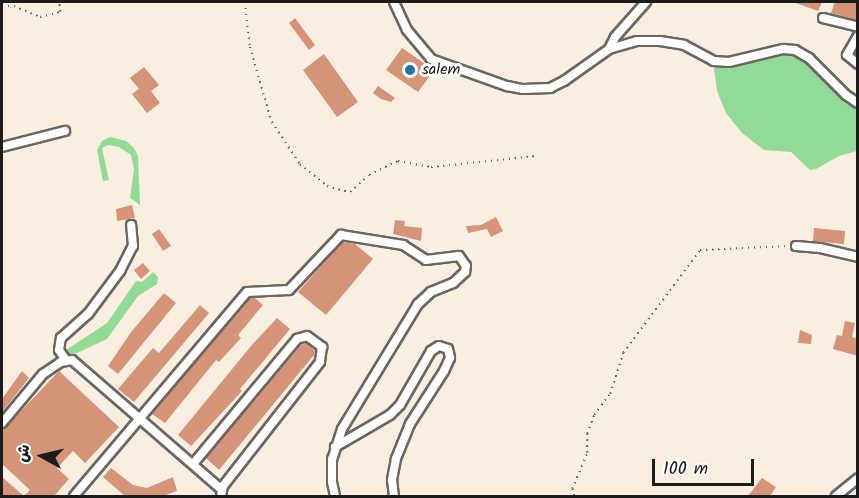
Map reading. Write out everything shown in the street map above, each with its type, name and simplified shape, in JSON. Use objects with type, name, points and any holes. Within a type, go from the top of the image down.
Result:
[{"type":"street","points":[[394,2],[407,30],[431,59],[507,86],[523,89],[550,88],[564,81],[609,49],[637,41],[676,42],[714,61],[729,62],[783,49],[795,50],[809,58],[846,95],[858,103]]},
{"type":"street","points":[[609,49],[615,37],[646,2]]},
{"type":"street","points":[[823,18],[858,27]]},
{"type":"street","points":[[858,36],[847,55],[858,64]]},
{"type":"street","points":[[2,147],[65,131]]},
{"type":"street","points":[[66,360],[59,350],[61,338],[88,314],[120,271],[134,246],[132,225]]},
{"type":"street","points":[[74,496],[243,296],[253,290],[289,290],[341,235],[403,245],[426,260],[459,256],[466,266],[465,272],[453,283],[431,292],[418,304],[342,429],[335,447],[331,471],[335,496]]},
{"type":"street","points":[[796,246],[820,248],[858,257]]},
{"type":"street","points":[[2,423],[43,374],[66,360],[72,360],[193,464],[221,493],[320,362],[322,347],[307,336],[297,339],[193,464]]},
{"type":"street","points":[[335,447],[390,415],[400,405],[431,351],[440,346],[448,349],[450,358],[444,371],[410,424],[396,459],[392,480],[394,496]]},
{"type":"street","points":[[836,496],[858,478]]},
{"type":"path","points":[[2,6],[14,6],[40,17],[60,12],[59,2]]},
{"type":"path","points":[[245,2],[250,47],[272,122],[300,164],[327,186],[350,192],[369,175],[398,161],[431,167],[536,156]]},
{"type":"path","points":[[574,496],[572,489],[586,453],[586,435],[594,415],[610,394],[623,353],[700,250],[796,246]]},
{"type":"green space","points":[[794,50],[842,90],[857,96],[857,151],[839,156],[810,170],[791,152],[764,150],[742,133],[726,113],[717,91],[714,68]]},
{"type":"green space","points":[[110,137],[126,141],[134,148],[138,156],[140,205],[130,198],[134,169],[131,155],[119,147],[108,145],[102,148],[109,180],[103,181],[97,150],[102,141]]},
{"type":"green space","points":[[153,272],[158,277],[157,284],[138,296],[107,339],[77,353],[70,354],[66,350],[107,323],[136,281],[142,282]]},
{"type":"building","points":[[793,2],[822,2],[818,11]]},
{"type":"building","points":[[835,2],[858,2],[857,20],[831,13]]},
{"type":"building","points":[[295,18],[315,45],[309,50],[289,23]]},
{"type":"building","name":"salem","points":[[402,48],[434,70],[418,92],[386,70]]},
{"type":"building","points":[[324,54],[358,102],[337,117],[303,70]]},
{"type":"building","points":[[144,67],[159,85],[151,91],[160,103],[147,113],[132,94],[139,89],[130,78]]},
{"type":"building","points":[[378,86],[395,98],[391,102],[381,99],[373,93]]},
{"type":"building","points":[[132,205],[135,218],[117,221],[116,209]]},
{"type":"building","points":[[496,217],[503,231],[491,237],[487,229],[468,233],[466,226],[481,225]]},
{"type":"building","points":[[395,220],[405,221],[404,226],[422,228],[421,241],[393,234]]},
{"type":"building","points":[[814,228],[845,231],[844,244],[813,241]]},
{"type":"building","points":[[159,229],[171,246],[163,251],[152,234]]},
{"type":"building","points":[[343,242],[355,244],[373,259],[326,315],[298,292]]},
{"type":"building","points":[[143,263],[150,271],[141,279],[134,270]]},
{"type":"building","points":[[164,293],[176,303],[118,374],[108,366],[132,331]]},
{"type":"building","points":[[250,298],[255,298],[263,305],[238,335],[241,338],[219,362],[216,360],[165,423],[152,414]]},
{"type":"building","points":[[200,305],[209,313],[134,402],[118,389],[153,348],[159,353]]},
{"type":"building","points":[[277,318],[290,329],[240,389],[242,391],[191,446],[178,435]]},
{"type":"building","points":[[845,321],[855,323],[852,337],[858,339],[858,356],[833,349],[837,335],[842,336]]},
{"type":"building","points":[[800,330],[812,335],[811,344],[798,343]]},
{"type":"building","points":[[306,343],[315,351],[314,355],[219,470],[206,458],[301,345]]},
{"type":"building","points":[[22,371],[29,378],[2,412],[2,399]]},
{"type":"building","points":[[59,371],[119,427],[85,463],[73,451],[57,468],[69,479],[54,496],[24,496],[30,490],[2,464],[2,431]]},
{"type":"building","points":[[111,468],[133,485],[147,488],[173,477],[177,491],[163,496],[125,496],[103,477]]},
{"type":"building","points":[[2,477],[24,496],[2,496]]},
{"type":"building","points":[[762,478],[776,487],[770,496],[748,496]]},
{"type":"place","name":"salem","points":[[410,70]]}]
